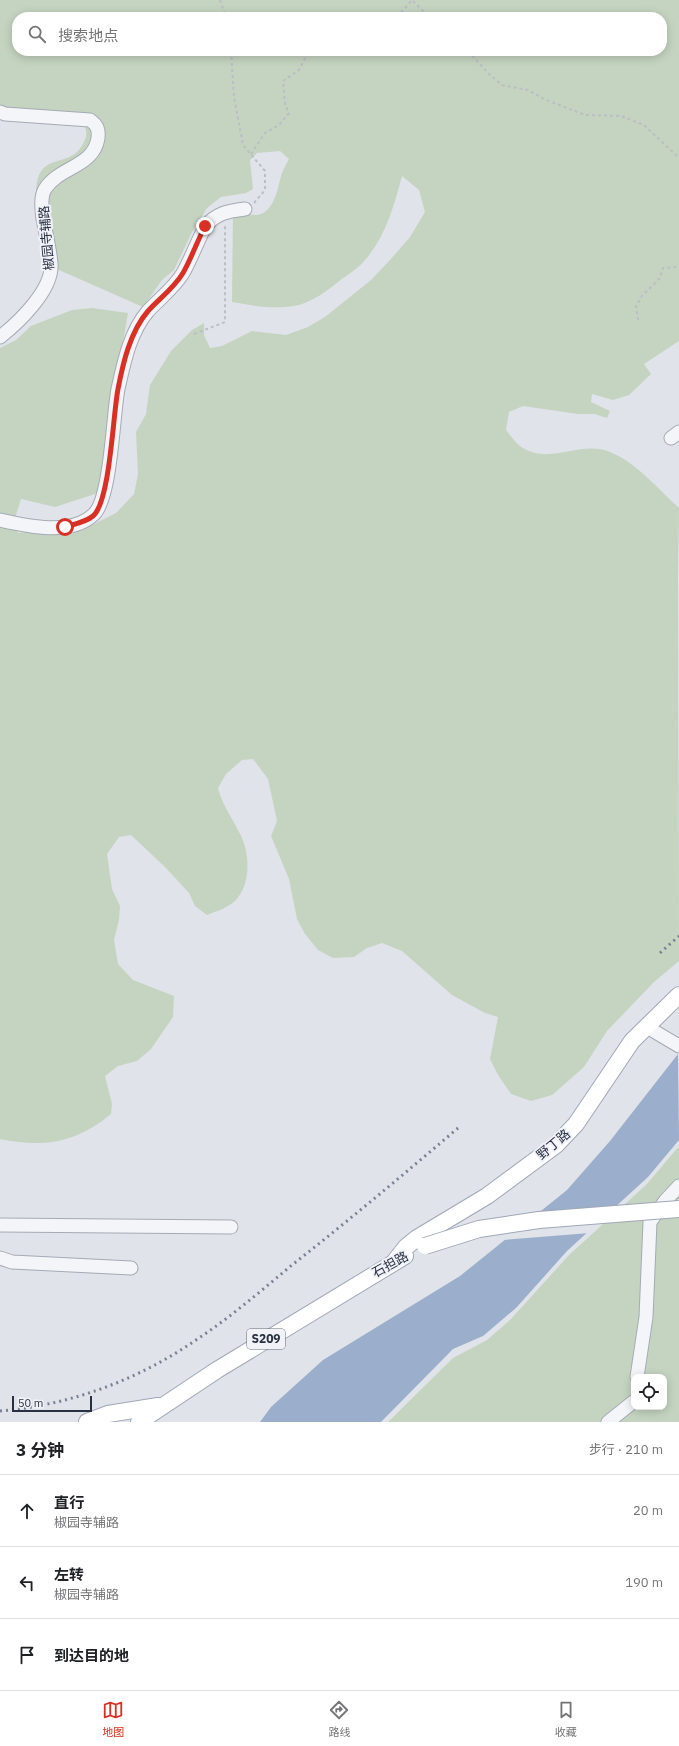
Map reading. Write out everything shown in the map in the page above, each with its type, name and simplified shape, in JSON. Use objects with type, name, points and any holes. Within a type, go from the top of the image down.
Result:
[{"type":"main road","name":"野丁路","points":[[396,1261],[406,1247],[417,1238],[487,1196],[556,1145],[576,1124],[632,1041],[679,995]]},
{"type":"main road","name":"石担路","points":[[139,1422],[162,1405],[217,1370],[396,1261],[425,1246],[479,1229],[539,1220],[679,1209]]},
{"type":"main road","points":[[87,1422],[108,1414],[162,1405]]},
{"type":"street","name":"椒园寺辅路","points":[[0,112],[5,114],[90,120],[97,125],[99,131],[97,142],[88,158],[54,180],[45,189],[43,195],[42,214],[52,266],[50,278],[42,293],[11,329],[0,337]]},
{"type":"street","points":[[0,520],[36,528],[65,527],[84,521],[93,516],[98,510],[102,500],[110,459],[118,390],[127,352],[136,330],[148,311],[172,288],[183,273],[205,226],[216,216],[226,211],[245,209]]},
{"type":"street","points":[[647,1027],[665,1036],[679,1046]]},
{"type":"street","points":[[637,1374],[646,1317],[650,1222],[665,1201],[679,1186]]},
{"type":"street","points":[[0,1225],[231,1227]]},
{"type":"street","points":[[0,1258],[12,1262],[131,1268]]},
{"type":"street","points":[[608,1422],[631,1400]]},
{"type":"street","points":[[624,1422],[631,1410]]},
{"type":"path","points":[[401,12],[412,0],[424,12]]},
{"type":"path","points":[[220,1],[224,12]]},
{"type":"path","points":[[231,56],[234,97],[243,145],[265,171],[265,190],[255,203],[245,209]]},
{"type":"path","points":[[251,154],[265,133],[279,125],[289,113],[285,104],[283,81],[299,70],[306,56]]},
{"type":"path","points":[[473,56],[489,74],[502,85],[528,90],[544,99],[585,116],[621,116],[644,125],[679,158]]},
{"type":"path","points":[[194,334],[225,322],[224,242],[226,211]]},
{"type":"path","points":[[638,320],[636,306],[642,296],[660,278],[663,268],[679,267]]},
{"type":"green space","points":[[0,0],[679,0],[679,341],[644,364],[651,374],[629,395],[613,400],[592,394],[591,402],[610,411],[607,418],[594,414],[578,414],[523,406],[509,412],[506,430],[521,447],[534,453],[555,454],[588,449],[599,449],[610,452],[629,463],[647,477],[679,508],[679,961],[654,982],[607,1031],[584,1067],[552,1095],[531,1101],[511,1094],[498,1075],[490,1059],[498,1017],[485,1013],[452,995],[402,951],[382,943],[367,948],[354,957],[333,958],[318,950],[305,934],[297,919],[289,879],[271,836],[277,821],[268,779],[253,759],[242,760],[226,774],[218,788],[224,805],[243,840],[248,867],[247,877],[241,894],[229,906],[207,915],[195,906],[189,893],[165,867],[131,835],[119,837],[107,854],[112,889],[120,906],[119,920],[114,940],[118,964],[133,980],[174,996],[173,1017],[151,1049],[137,1061],[118,1066],[105,1076],[112,1104],[111,1114],[98,1124],[85,1131],[59,1141],[31,1143],[0,1139],[0,348],[16,340],[31,326],[72,310],[92,308],[128,313],[98,493],[55,507],[21,499],[16,515],[18,533],[94,524],[116,513],[134,494],[138,474],[136,432],[146,414],[150,385],[171,351],[192,330],[204,323],[204,335],[210,348],[222,346],[252,331],[286,335],[308,327],[325,317],[371,280],[410,237],[425,212],[419,190],[402,176],[388,220],[373,250],[360,265],[329,289],[299,305],[266,307],[232,302],[233,210],[255,215],[266,211],[273,202],[278,190],[282,173],[289,159],[280,151],[257,153],[250,160],[253,189],[246,193],[221,197],[207,208],[192,232],[174,270],[162,280],[143,307],[59,270],[45,266],[36,195],[39,175],[49,164],[67,158],[79,150],[86,136],[84,125],[0,110]]},
{"type":"green space","points":[[679,1146],[679,1422],[388,1422],[453,1358],[487,1340],[511,1319],[569,1255],[647,1184]]},
{"type":"water","points":[[678,1054],[679,1140],[648,1177],[567,1251],[516,1308],[483,1336],[453,1349],[381,1422],[260,1422],[271,1407],[323,1360],[460,1276],[567,1190],[610,1141]]},
{"type":"pier","points":[[621,1205],[590,1233],[503,1240],[537,1212]]},
{"type":"railway","points":[[660,953],[679,936]]},
{"type":"railway","points":[[0,1411],[53,1403],[104,1388],[129,1378],[176,1353],[211,1330],[247,1303],[458,1128]]},
{"type":"route","points":[[65,527],[84,521],[93,516],[98,510],[102,500],[110,459],[118,390],[127,352],[136,330],[148,311],[172,288],[183,273],[205,226]]}]
